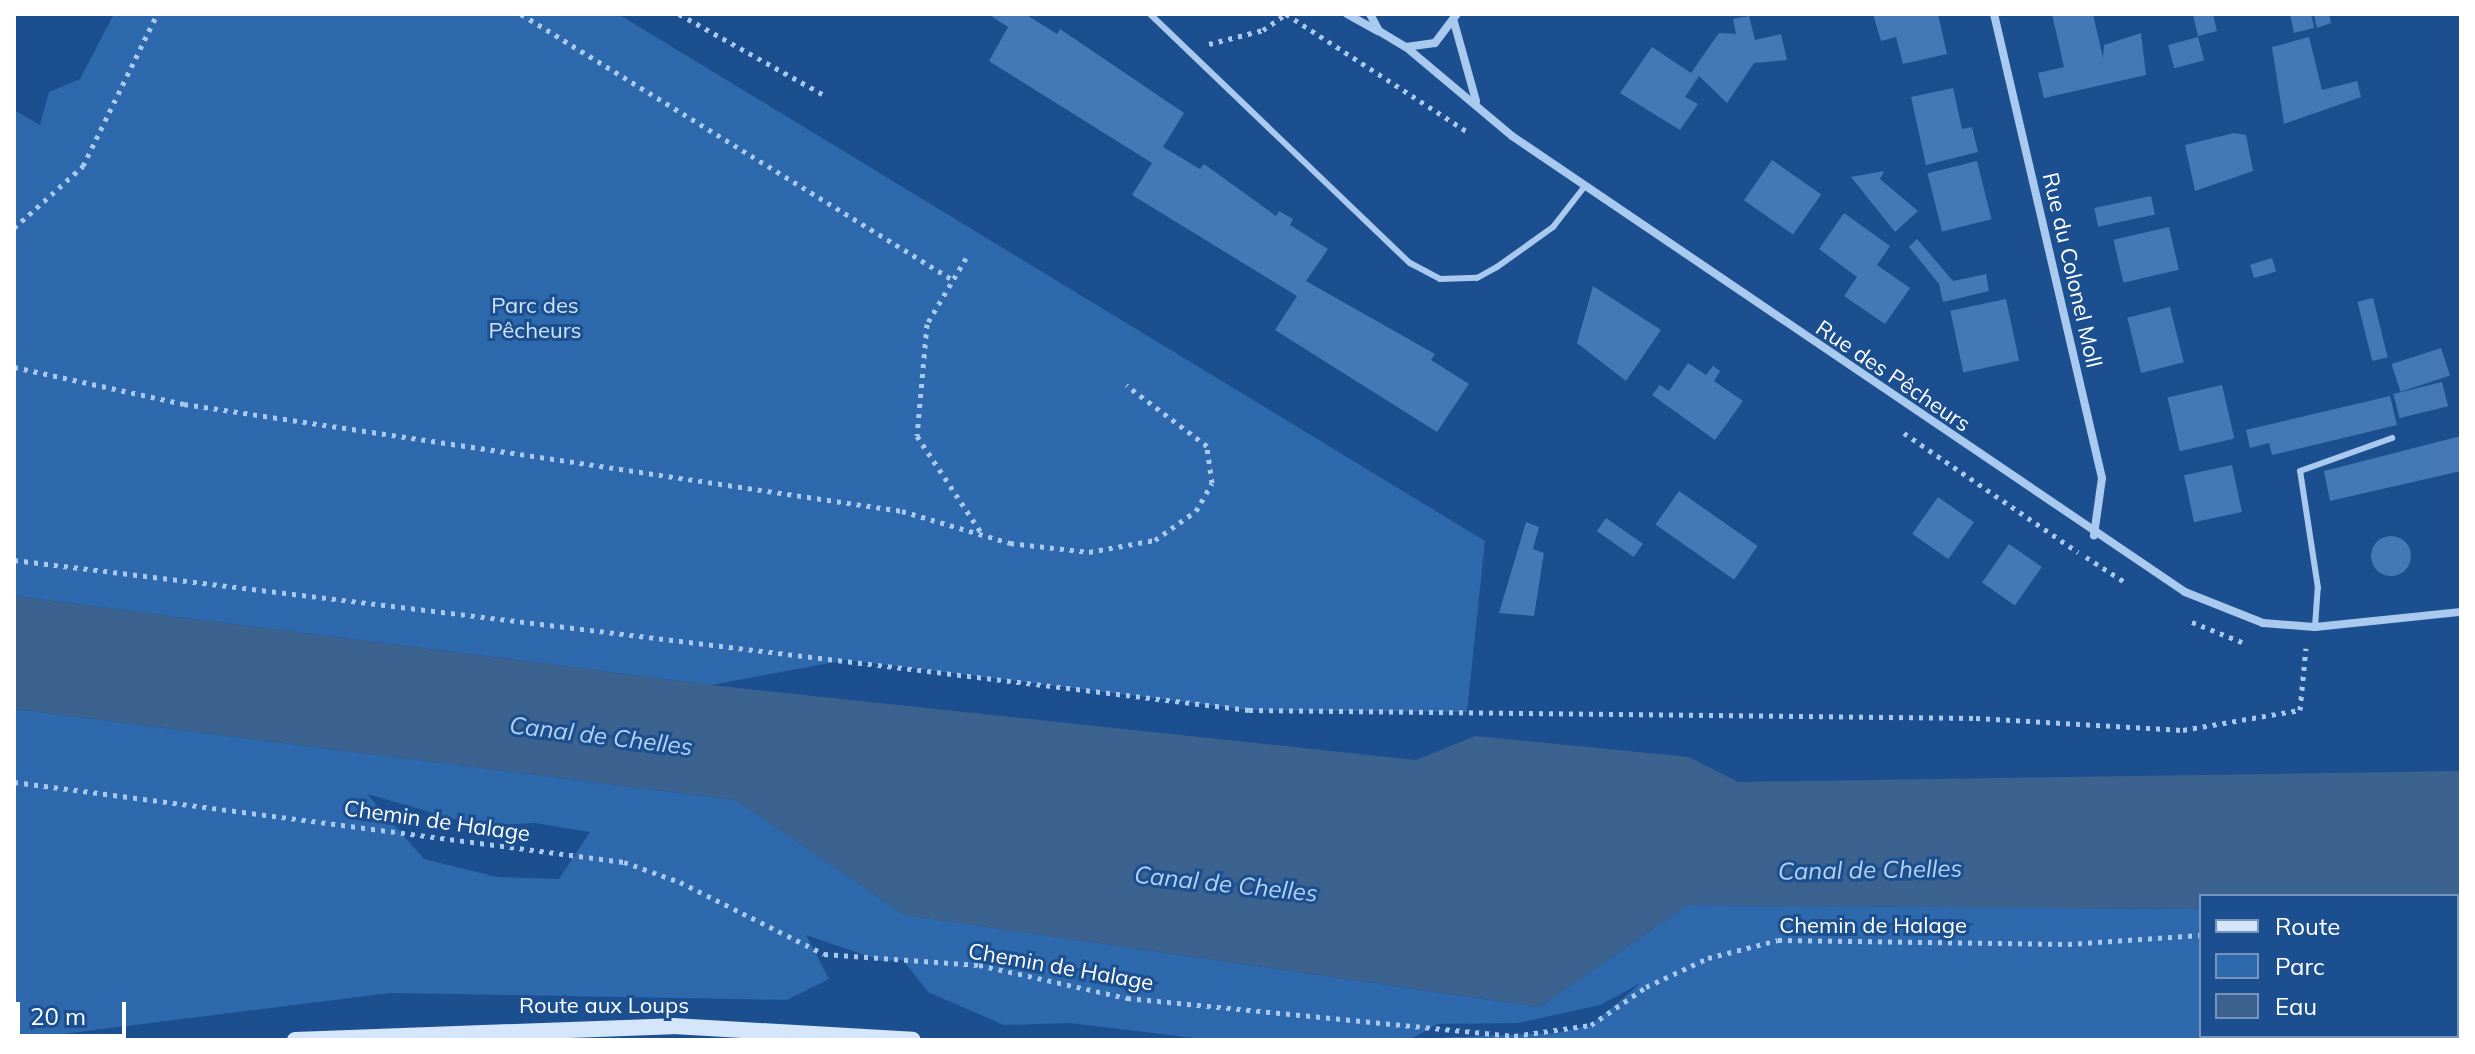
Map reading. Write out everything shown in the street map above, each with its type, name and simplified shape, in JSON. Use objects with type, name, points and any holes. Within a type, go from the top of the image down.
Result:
[{"type":"street","points":[[1347,14],[1379,31]]},
{"type":"street","points":[[1370,14],[1379,31]]},
{"type":"street","name":"Rue du Colonel Moll","points":[[1994,14],[2102,478],[2094,535]]},
{"type":"street","points":[[1406,47],[1435,43],[1456,18]]},
{"type":"street","points":[[1456,18],[1476,102]]},
{"type":"street","name":"Rue des Pêcheurs","points":[[1379,31],[1406,47],[1585,186],[2094,535],[2225,611],[2315,627],[2461,612]]},
{"type":"street","name":"Route aux Loups","points":[[295,1040],[673,1026],[913,1040]]},
{"type":"lane","points":[[1150,14],[1410,263],[1440,279],[1477,278],[1497,267],[1553,227],[1585,186]]},
{"type":"lane","points":[[2315,627],[2317,575],[2300,471],[2392,438]]},
{"type":"path","points":[[14,228],[83,166],[157,14]]},
{"type":"path","points":[[521,14],[953,280]]},
{"type":"path","points":[[679,14],[822,94]]},
{"type":"path","points":[[1191,53],[1263,30],[1286,14]]},
{"type":"path","points":[[966,258],[927,324],[917,436],[982,534]]},
{"type":"path","points":[[14,367],[184,404],[902,511],[982,534],[1089,552],[1155,540],[1196,511],[1212,483],[1207,446],[1126,385]]},
{"type":"path","points":[[14,560],[1249,710],[1976,718],[2183,730],[2300,710],[2305,651],[2315,627]]},
{"type":"path","name":"Chemin de Halage","points":[[14,782],[624,862],[680,882],[824,954],[979,965],[1127,998],[1514,1036],[1591,1025],[1696,964],[1778,940],[2068,944],[2199,935]]},
{"type":"green space","name":"Parc des Pêcheurs","points":[[114,14],[618,14],[1485,541],[1467,712],[1249,710],[846,660],[711,685],[14,596],[14,110],[40,125],[49,92],[80,79]]},
{"type":"green space","points":[[14,709],[736,800],[905,915],[1539,1007],[1688,905],[2199,909],[2199,1038],[2459,1038],[2461,894],[2461,1040],[1211,1040],[1069,1023],[1004,1025],[928,992],[903,960],[882,961],[806,935],[829,979],[787,1000],[390,993],[14,1040]],"holes":[[[367,794],[479,826],[535,823],[590,832],[559,879],[497,877],[424,859]],[[1641,983],[1591,1025],[1556,1033],[1411,1039],[1437,1024],[1518,1023],[1600,1005]]]},
{"type":"water","name":"Canal de Chelles","points":[[14,596],[711,685],[1416,760],[1475,736],[1689,757],[1738,782],[2461,771],[2461,894],[2199,894],[2199,909],[1688,905],[1539,1007],[905,915],[736,800],[14,709]]},
{"type":"building","points":[[988,14],[1025,14],[1057,34],[1060,29],[1184,113],[1163,147],[1200,169],[1204,164],[1276,216],[1279,211],[1293,219],[1290,225],[1328,249],[1306,281],[1435,354],[1431,360],[1469,384],[1437,432],[1275,330],[1297,296],[1132,195],[1152,163],[989,61],[1008,27]]},
{"type":"building","points":[[1873,14],[1938,14],[1947,54],[1903,64],[1896,37],[1881,41]]},
{"type":"building","points":[[2052,14],[2093,14],[2103,58],[2104,45],[2141,33],[2146,75],[2044,98],[2038,73],[2064,67]]},
{"type":"building","points":[[2193,14],[2213,14],[2217,31],[2198,36]]},
{"type":"building","points":[[2290,14],[2311,14],[2314,28],[2294,33]]},
{"type":"building","points":[[2329,14],[2331,23],[2317,28],[2314,15]]},
{"type":"building","points":[[1749,16],[1755,40],[1781,34],[1787,60],[1754,63],[1727,103],[1699,76],[1685,97],[1698,104],[1680,130],[1620,93],[1652,47],[1691,73],[1719,33],[1736,34],[1733,19]]},
{"type":"building","points":[[2198,37],[2204,60],[2174,68],[2168,45]]},
{"type":"building","points":[[2309,37],[2322,90],[2357,81],[2361,97],[2284,124],[2272,47]]},
{"type":"building","points":[[1953,88],[1962,129],[1972,127],[1978,152],[1926,165],[1911,97]]},
{"type":"building","points":[[2234,133],[2246,135],[2253,171],[2195,191],[2185,145]]},
{"type":"building","points":[[1772,160],[1821,194],[1793,235],[1744,200]]},
{"type":"building","points":[[1977,161],[1992,219],[1942,232],[1928,173]]},
{"type":"building","points":[[1884,171],[1880,179],[1918,211],[1895,232],[1851,177]]},
{"type":"building","points":[[2151,196],[2155,215],[2098,227],[2094,208]]},
{"type":"building","points":[[1844,213],[1890,246],[1877,265],[1910,288],[1885,324],[1844,296],[1857,277],[1819,249]]},
{"type":"building","points":[[2169,227],[2179,270],[2123,283],[2113,240]]},
{"type":"building","points":[[1917,239],[1953,281],[1986,274],[1989,291],[1943,302],[1939,284],[1909,247]]},
{"type":"building","points":[[2272,258],[2276,271],[2254,278],[2250,265]]},
{"type":"building","points":[[1593,286],[1661,330],[1626,381],[1577,343]]},
{"type":"building","points":[[2373,298],[2388,357],[2372,361],[2357,302]]},
{"type":"building","points":[[2006,299],[2019,361],[1963,372],[1950,311]]},
{"type":"building","points":[[2170,307],[2184,362],[2141,373],[2127,318]]},
{"type":"building","points":[[2441,348],[2450,376],[2401,392],[2392,364]]},
{"type":"building","points":[[1688,363],[1706,375],[1713,366],[1720,371],[1714,381],[1743,401],[1715,440],[1652,395],[1660,385],[1669,391]]},
{"type":"building","points":[[2442,382],[2448,406],[2400,418],[2393,394]]},
{"type":"building","points":[[2222,385],[2234,439],[2180,451],[2167,398]]},
{"type":"building","points":[[2390,396],[2397,425],[2272,455],[2269,443],[2250,448],[2246,430]]},
{"type":"building","points":[[2461,436],[2461,471],[2330,501],[2324,471]]},
{"type":"building","points":[[2232,465],[2242,512],[2194,522],[2184,475]]},
{"type":"building","points":[[1679,491],[1758,546],[1734,580],[1655,525]]},
{"type":"building","points":[[1938,497],[1974,522],[1948,559],[1912,534]]},
{"type":"building","points":[[1606,518],[1643,544],[1634,557],[1597,531]]},
{"type":"building","points":[[1526,522],[1539,527],[1533,549],[1544,553],[1534,616],[1499,613]]},
{"type":"building","points":[[2391,536],[2405,542],[2411,556],[2405,570],[2391,576],[2377,570],[2371,556],[2377,542]]},
{"type":"building","points":[[2009,544],[2042,567],[2015,605],[1982,583]]}]
